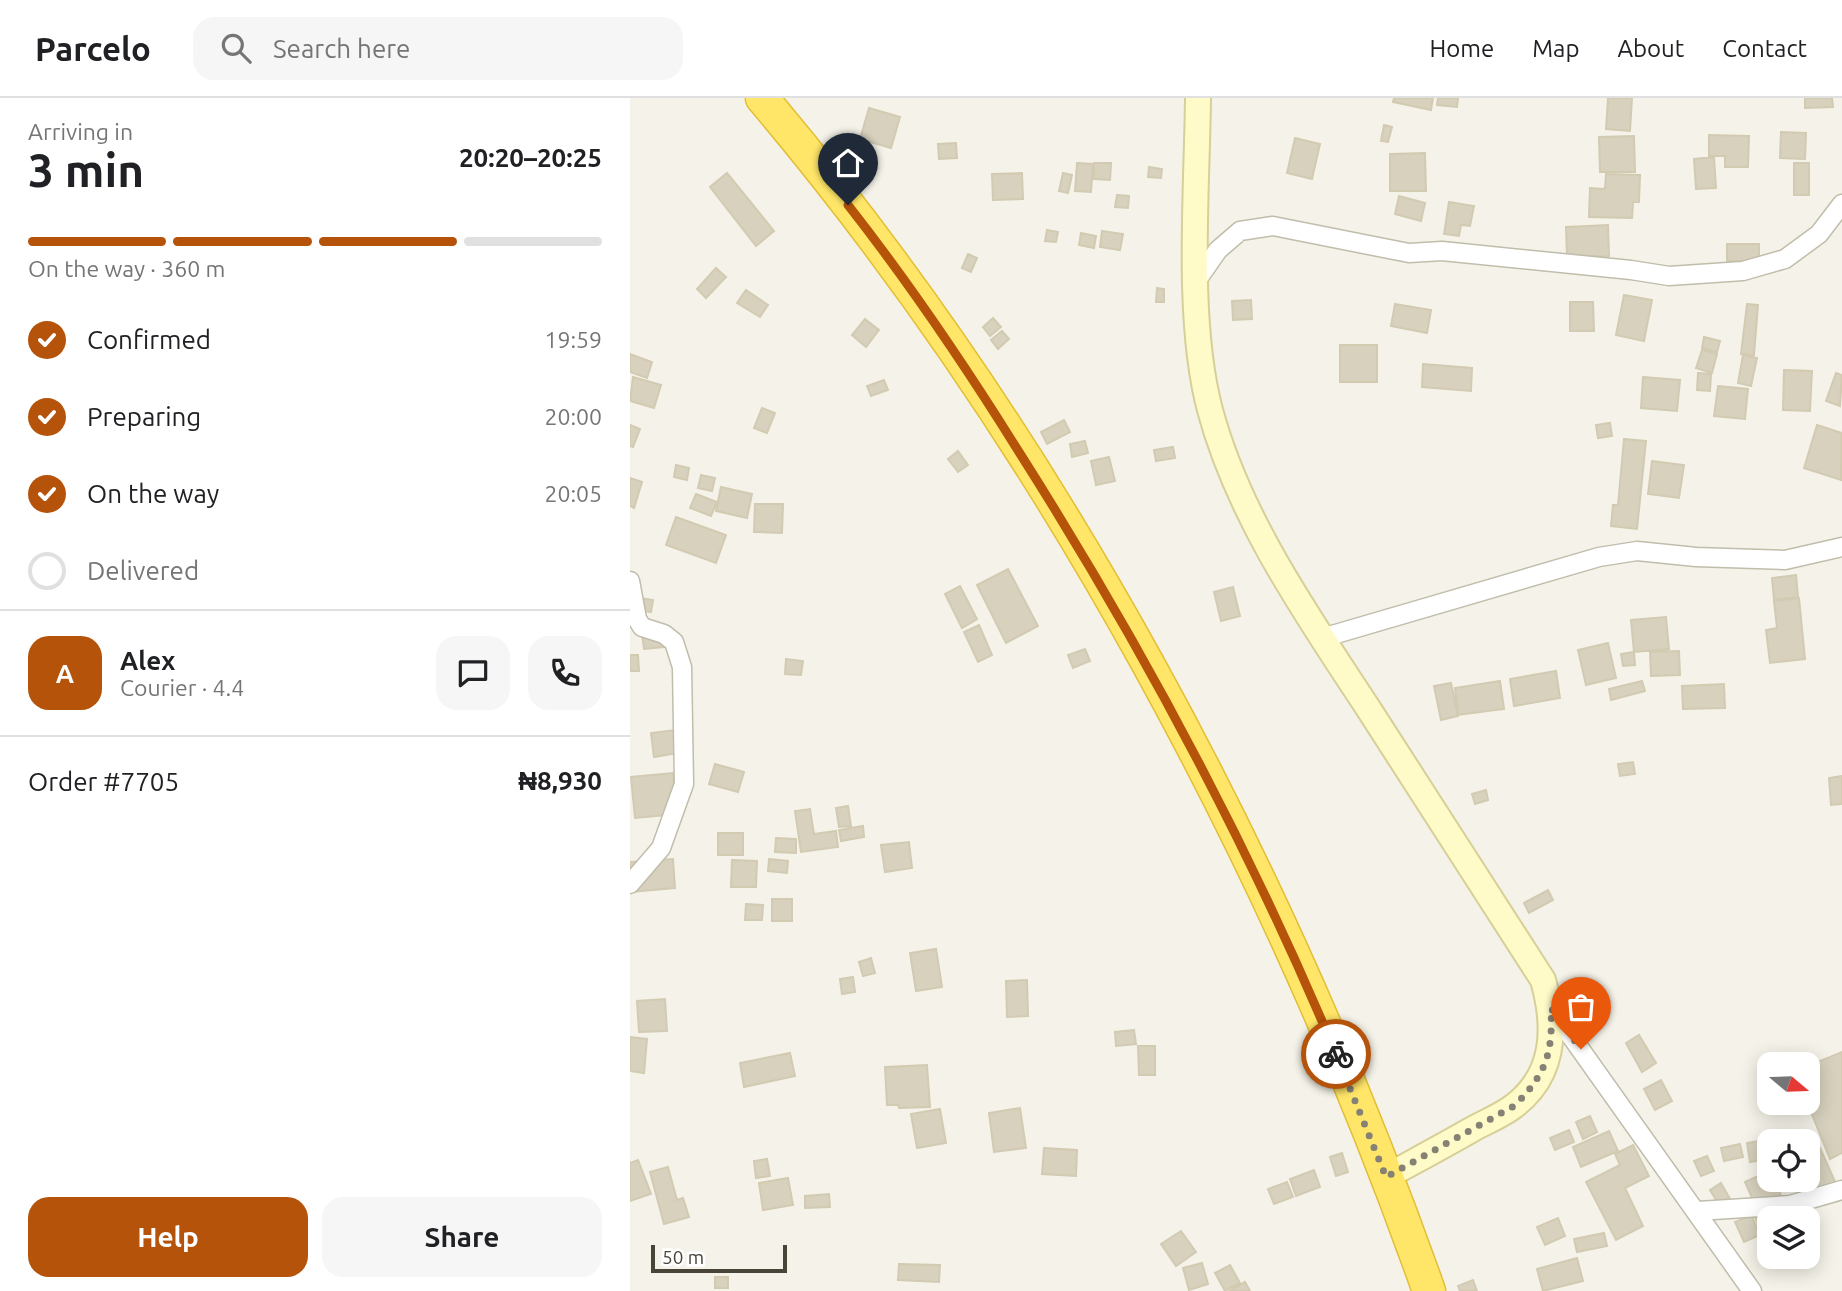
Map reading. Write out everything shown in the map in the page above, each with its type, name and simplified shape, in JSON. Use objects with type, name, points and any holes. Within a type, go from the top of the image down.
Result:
[{"type":"highway","points":[[762,98],[919,299],[1095,572],[1166,698],[1319,1014],[1386,1177],[1429,1291]]},
{"type":"main road","points":[[1198,98],[1197,280],[1201,359],[1210,408],[1226,457],[1254,519],[1322,638],[1543,980],[1551,1008],[1552,1036],[1547,1062],[1528,1092],[1514,1106],[1386,1177]]},
{"type":"street","points":[[1197,280],[1218,250],[1240,231],[1273,226],[1409,253],[1442,251],[1669,276],[1744,271],[1784,259],[1819,234],[1842,204]]},
{"type":"street","points":[[1322,638],[1599,557],[1637,551],[1696,557],[1785,560],[1842,547]]},
{"type":"street","points":[[630,581],[637,619],[642,627],[664,634],[674,642],[682,667],[684,771],[684,784],[661,848],[630,884]]},
{"type":"street","points":[[1551,1008],[1752,1291]]},
{"type":"street","points":[[1698,1212],[1790,1205],[1842,1190]]},
{"type":"building","points":[[1394,98],[1433,98],[1431,110],[1393,102]]},
{"type":"building","points":[[1438,98],[1458,98],[1457,107],[1437,105]]},
{"type":"building","points":[[1608,98],[1632,98],[1630,131],[1606,129]]},
{"type":"building","points":[[1805,98],[1832,98],[1833,107],[1805,108]]},
{"type":"building","points":[[869,108],[900,117],[891,148],[860,139]]},
{"type":"building","points":[[1384,125],[1392,127],[1388,142],[1381,141]]},
{"type":"building","points":[[1781,132],[1806,133],[1805,159],[1780,158]]},
{"type":"building","points":[[1709,135],[1749,136],[1748,167],[1725,167],[1725,156],[1709,156]]},
{"type":"building","points":[[1634,136],[1635,172],[1600,172],[1599,137]]},
{"type":"building","points":[[1295,138],[1320,144],[1312,179],[1287,173]]},
{"type":"building","points":[[956,143],[957,158],[939,159],[938,144]]},
{"type":"building","points":[[1425,153],[1426,191],[1390,191],[1390,154]]},
{"type":"building","points":[[1714,157],[1716,188],[1696,189],[1694,159]]},
{"type":"building","points":[[1077,163],[1093,164],[1091,192],[1075,191]]},
{"type":"building","points":[[1094,163],[1111,163],[1110,180],[1094,179]]},
{"type":"building","points":[[1794,163],[1809,163],[1809,195],[1794,195]]},
{"type":"building","points":[[1149,167],[1162,169],[1161,178],[1148,177]]},
{"type":"building","points":[[727,173],[774,231],[756,246],[710,187]]},
{"type":"building","points":[[1022,173],[1023,199],[993,200],[992,174]]},
{"type":"building","points":[[1063,173],[1072,175],[1068,193],[1059,191]]},
{"type":"building","points":[[1606,174],[1640,175],[1639,202],[1633,202],[1632,218],[1589,217],[1590,188],[1605,189]]},
{"type":"building","points":[[1117,195],[1129,196],[1128,208],[1115,207]]},
{"type":"building","points":[[1399,196],[1425,203],[1421,221],[1395,214]]},
{"type":"building","points":[[1449,202],[1474,206],[1470,226],[1461,225],[1459,236],[1444,234]]},
{"type":"building","points":[[1608,225],[1609,256],[1567,257],[1566,227]]},
{"type":"building","points":[[1047,230],[1058,232],[1056,242],[1045,241]]},
{"type":"building","points":[[1102,231],[1123,234],[1120,250],[1100,247]]},
{"type":"building","points":[[1081,233],[1096,236],[1094,248],[1079,245]]},
{"type":"building","points":[[1727,244],[1759,244],[1759,262],[1727,261]]},
{"type":"building","points":[[968,254],[977,258],[971,272],[962,268]]},
{"type":"building","points":[[716,268],[726,277],[706,298],[697,289]]},
{"type":"building","points":[[1157,288],[1164,289],[1164,302],[1156,302]]},
{"type":"building","points":[[746,290],[768,305],[760,317],[737,303]]},
{"type":"building","points":[[1624,295],[1652,300],[1644,341],[1616,335]]},
{"type":"building","points":[[1251,300],[1252,319],[1233,320],[1232,301]]},
{"type":"building","points":[[1570,302],[1593,302],[1594,331],[1570,331]]},
{"type":"building","points":[[1395,304],[1431,310],[1427,333],[1391,326]]},
{"type":"building","points":[[1747,304],[1758,305],[1754,355],[1741,354]]},
{"type":"building","points":[[993,318],[1001,327],[990,336],[983,327]]},
{"type":"building","points":[[865,319],[879,330],[866,347],[852,335]]},
{"type":"building","points":[[1002,331],[1009,339],[998,349],[991,340]]},
{"type":"building","points":[[1704,337],[1720,341],[1717,352],[1702,348]]},
{"type":"building","points":[[1340,345],[1377,345],[1377,382],[1340,382]]},
{"type":"building","points":[[1702,350],[1717,354],[1712,373],[1696,368]]},
{"type":"building","points":[[630,354],[652,362],[647,378],[630,372]]},
{"type":"building","points":[[1743,355],[1757,358],[1751,386],[1738,383]]},
{"type":"building","points":[[1423,364],[1472,368],[1471,391],[1422,387]]},
{"type":"building","points":[[1784,370],[1812,371],[1810,411],[1783,410]]},
{"type":"building","points":[[1698,373],[1711,374],[1710,391],[1697,390]]},
{"type":"building","points":[[1836,373],[1842,375],[1840,406],[1826,401]]},
{"type":"building","points":[[633,377],[661,385],[654,408],[630,401]]},
{"type":"building","points":[[1643,377],[1680,380],[1677,411],[1641,408]]},
{"type":"building","points":[[884,380],[888,390],[871,396],[867,386]]},
{"type":"building","points":[[1718,386],[1748,389],[1745,419],[1714,416]]},
{"type":"building","points":[[762,408],[775,413],[767,433],[754,428]]},
{"type":"building","points":[[1064,420],[1070,432],[1047,444],[1041,432]]},
{"type":"building","points":[[1610,423],[1612,436],[1598,438],[1596,425]]},
{"type":"building","points":[[630,425],[640,429],[633,447],[630,446]]},
{"type":"building","points":[[1817,425],[1842,433],[1841,480],[1804,468]]},
{"type":"building","points":[[1624,439],[1646,441],[1637,529],[1611,526],[1613,505],[1618,505]]},
{"type":"building","points":[[1085,441],[1088,453],[1072,457],[1070,444]]},
{"type":"building","points":[[1173,447],[1175,458],[1156,461],[1154,450]]},
{"type":"building","points":[[958,451],[968,465],[958,472],[948,459]]},
{"type":"building","points":[[1109,457],[1115,481],[1096,485],[1091,461]]},
{"type":"building","points":[[1652,461],[1684,465],[1679,498],[1648,494]]},
{"type":"building","points":[[676,465],[689,468],[687,480],[674,477]]},
{"type":"building","points":[[701,475],[715,478],[712,491],[698,488]]},
{"type":"building","points":[[630,478],[642,482],[634,508],[630,506]]},
{"type":"building","points":[[721,487],[752,494],[747,518],[716,511]]},
{"type":"building","points":[[696,494],[717,502],[711,516],[690,508]]},
{"type":"building","points":[[755,504],[783,504],[782,533],[754,532]]},
{"type":"building","points":[[676,517],[726,535],[716,563],[666,545]]},
{"type":"building","points":[[1008,569],[1038,626],[1006,643],[977,585]]},
{"type":"building","points":[[1796,575],[1798,597],[1774,600],[1772,578]]},
{"type":"building","points":[[960,586],[977,619],[962,628],[945,594]]},
{"type":"building","points":[[1233,587],[1240,616],[1221,621],[1214,592]]},
{"type":"building","points":[[640,598],[653,600],[651,612],[638,610]]},
{"type":"building","points":[[1799,598],[1805,659],[1770,663],[1766,630],[1777,628],[1774,601]]},
{"type":"building","points":[[1666,617],[1669,649],[1634,652],[1631,620]]},
{"type":"building","points":[[979,625],[992,655],[978,662],[964,632]]},
{"type":"building","points":[[662,632],[664,647],[644,649],[642,634]]},
{"type":"building","points":[[1608,643],[1616,678],[1586,685],[1578,650]]},
{"type":"building","points":[[1085,649],[1090,661],[1073,668],[1068,655]]},
{"type":"building","points":[[1679,651],[1680,675],[1651,676],[1650,652]]},
{"type":"building","points":[[1634,652],[1635,665],[1623,666],[1621,654]]},
{"type":"building","points":[[630,655],[638,655],[639,671],[630,671]]},
{"type":"building","points":[[786,659],[803,661],[801,675],[785,674]]},
{"type":"building","points":[[1556,671],[1560,698],[1514,706],[1510,679]]},
{"type":"building","points":[[1500,681],[1504,709],[1458,715],[1455,688]]},
{"type":"building","points":[[1642,681],[1645,691],[1611,700],[1609,689]]},
{"type":"building","points":[[1451,683],[1458,716],[1441,720],[1434,686]]},
{"type":"building","points":[[1724,684],[1725,708],[1683,709],[1682,686]]},
{"type":"building","points":[[675,730],[678,753],[654,757],[651,733]]},
{"type":"building","points":[[1633,762],[1635,774],[1620,776],[1618,764]]},
{"type":"building","points":[[715,764],[744,772],[738,792],[709,784]]},
{"type":"building","points":[[673,773],[677,814],[635,818],[631,777]]},
{"type":"building","points":[[1842,776],[1842,804],[1831,805],[1829,778]]},
{"type":"building","points":[[1486,790],[1488,800],[1475,804],[1472,794]]},
{"type":"building","points":[[848,806],[851,826],[839,827],[836,808]]},
{"type":"building","points":[[810,809],[814,834],[836,831],[838,847],[801,852],[795,811]]},
{"type":"building","points":[[863,826],[864,837],[841,841],[839,830]]},
{"type":"building","points":[[718,833],[743,833],[743,855],[718,855]]},
{"type":"building","points":[[776,838],[796,839],[796,853],[775,852]]},
{"type":"building","points":[[909,842],[912,868],[885,872],[881,845]]},
{"type":"building","points":[[673,859],[675,888],[630,892],[630,862]]},
{"type":"building","points":[[769,859],[788,861],[787,873],[768,871]]},
{"type":"building","points":[[732,860],[757,861],[756,887],[731,887]]},
{"type":"building","points":[[1548,890],[1553,900],[1529,913],[1524,903]]},
{"type":"building","points":[[772,899],[792,899],[792,921],[772,921]]},
{"type":"building","points":[[746,904],[763,905],[762,920],[745,920]]},
{"type":"building","points":[[936,949],[942,987],[916,991],[910,953]]},
{"type":"building","points":[[871,958],[875,973],[863,976],[859,962]]},
{"type":"building","points":[[853,977],[855,992],[842,994],[840,979]]},
{"type":"building","points":[[1027,980],[1028,1016],[1007,1017],[1006,981]]},
{"type":"building","points":[[1575,986],[1586,999],[1576,1007],[1565,994]]},
{"type":"building","points":[[665,999],[667,1031],[639,1032],[637,1001]]},
{"type":"building","points":[[1134,1030],[1136,1044],[1116,1046],[1115,1032]]},
{"type":"building","points":[[1639,1035],[1656,1063],[1642,1072],[1626,1043]]},
{"type":"building","points":[[630,1037],[647,1039],[644,1073],[630,1071]]},
{"type":"building","points":[[1138,1046],[1155,1046],[1155,1075],[1139,1075]]},
{"type":"building","points":[[1842,1052],[1842,1153],[1830,1159],[1812,1115],[1820,1115],[1820,1061]]},
{"type":"building","points":[[790,1053],[795,1076],[744,1087],[740,1063]]},
{"type":"building","points":[[927,1065],[930,1107],[899,1108],[898,1105],[887,1105],[885,1067]]},
{"type":"building","points":[[1661,1080],[1672,1101],[1655,1110],[1644,1089]]},
{"type":"building","points":[[1020,1108],[1026,1148],[994,1152],[989,1113]]},
{"type":"building","points":[[940,1109],[946,1143],[917,1148],[911,1114]]},
{"type":"building","points":[[1590,1116],[1597,1132],[1583,1139],[1576,1122]]},
{"type":"building","points":[[1569,1130],[1574,1142],[1555,1150],[1550,1138]]},
{"type":"building","points":[[1609,1131],[1618,1151],[1581,1167],[1573,1147]]},
{"type":"building","points":[[1757,1141],[1757,1161],[1750,1162],[1747,1143]]},
{"type":"building","points":[[1740,1144],[1743,1157],[1724,1161],[1721,1148]]},
{"type":"building","points":[[1633,1145],[1649,1176],[1625,1188],[1643,1226],[1616,1240],[1586,1182],[1620,1165],[1615,1154]]},
{"type":"building","points":[[1044,1148],[1077,1150],[1076,1176],[1042,1174]]},
{"type":"building","points":[[1820,1148],[1837,1186],[1814,1197],[1812,1192],[1820,1192]]},
{"type":"building","points":[[1342,1153],[1348,1172],[1336,1176],[1330,1157]]},
{"type":"building","points":[[1707,1156],[1714,1171],[1701,1176],[1694,1161]]},
{"type":"building","points":[[767,1159],[770,1176],[756,1178],[754,1161]]},
{"type":"building","points":[[638,1160],[651,1194],[630,1201],[630,1163]]},
{"type":"building","points":[[668,1167],[677,1200],[683,1198],[689,1217],[664,1224],[650,1172]]},
{"type":"building","points":[[1314,1170],[1320,1187],[1296,1196],[1290,1179]]},
{"type":"building","points":[[1757,1176],[1757,1192],[1780,1192],[1781,1195],[1756,1207],[1745,1182]]},
{"type":"building","points":[[788,1178],[793,1205],[763,1210],[759,1183]]},
{"type":"building","points":[[1287,1182],[1293,1197],[1274,1204],[1268,1189]]},
{"type":"building","points":[[1721,1183],[1733,1204],[1722,1210],[1710,1190]]},
{"type":"building","points":[[829,1194],[830,1207],[805,1208],[805,1196]]},
{"type":"building","points":[[1787,1199],[1790,1206],[1770,1206]]},
{"type":"building","points":[[1751,1215],[1757,1228],[1757,1236],[1744,1242],[1735,1222]]},
{"type":"building","points":[[1558,1218],[1565,1236],[1545,1245],[1537,1227]]},
{"type":"building","points":[[1181,1231],[1196,1252],[1176,1266],[1161,1244]]},
{"type":"building","points":[[1604,1233],[1607,1246],[1577,1252],[1574,1239]]},
{"type":"building","points":[[1577,1258],[1583,1281],[1543,1291],[1537,1269]]},
{"type":"building","points":[[1202,1263],[1208,1284],[1189,1290],[1183,1268]]},
{"type":"building","points":[[899,1264],[940,1265],[939,1282],[898,1280]]},
{"type":"building","points":[[1230,1265],[1240,1283],[1225,1291],[1215,1273]]},
{"type":"building","points":[[715,1277],[728,1277],[728,1288],[715,1288]]},
{"type":"building","points":[[1473,1280],[1477,1291],[1460,1291],[1458,1286]]},
{"type":"building","points":[[1245,1282],[1250,1291],[1230,1291]]},
{"type":"way so far","points":[[1336,1054],[1386,1177],[1514,1106],[1535,1085],[1547,1062],[1552,1036],[1551,1008],[1581,1049]]},
{"type":"route","points":[[848,205],[919,299],[1095,572],[1203,770],[1277,922],[1336,1054]]}]
